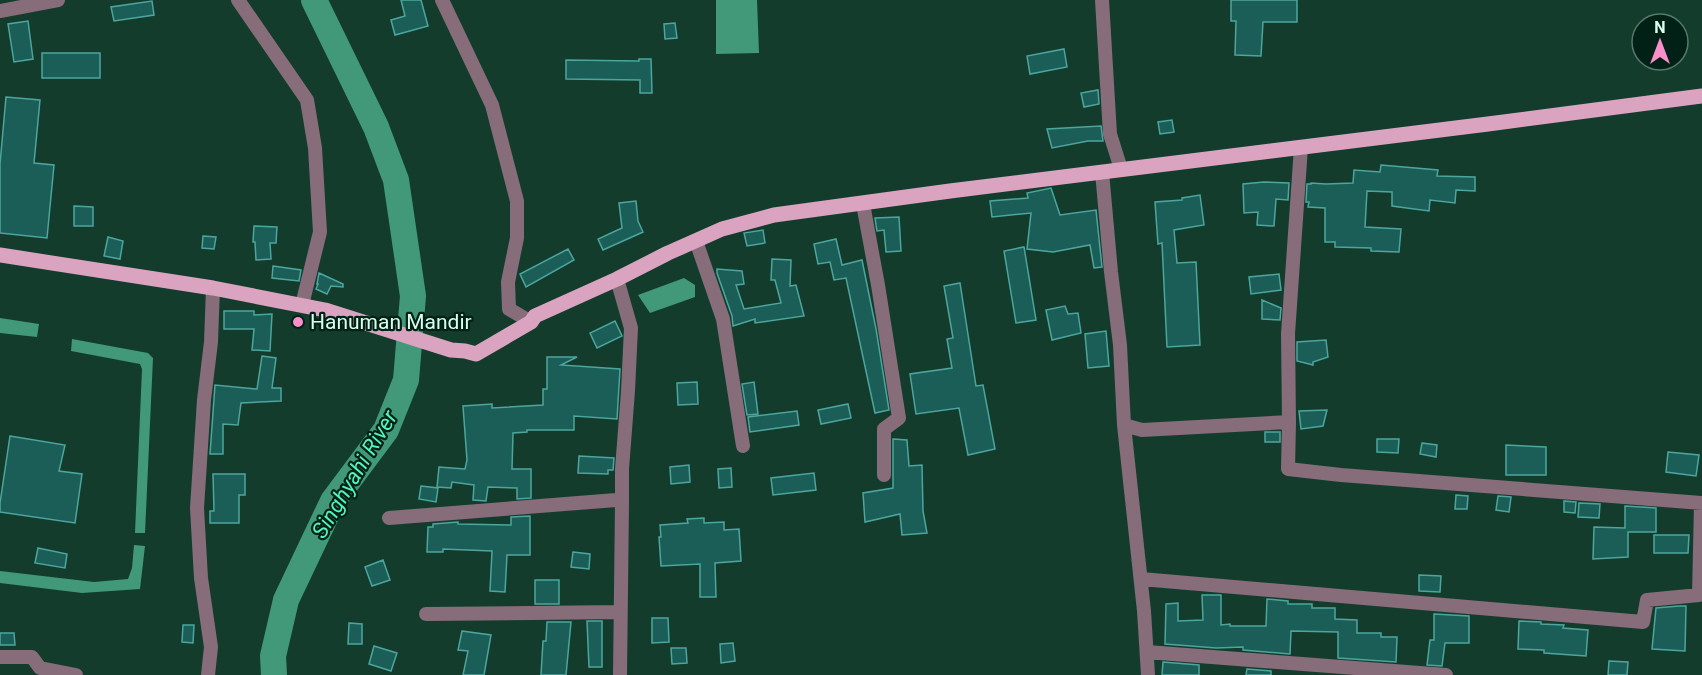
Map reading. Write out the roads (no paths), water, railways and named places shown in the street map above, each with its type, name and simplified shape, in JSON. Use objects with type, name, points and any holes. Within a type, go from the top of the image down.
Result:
[{"type":"main road","points":[[0,255],[213,288],[325,309],[451,350],[476,354],[531,322],[535,316],[722,229],[774,215],[1702,96]]},
{"type":"street","points":[[0,11],[58,0]]},
{"type":"street","points":[[238,0],[307,100],[315,148],[320,232],[302,305]]},
{"type":"street","points":[[442,0],[492,105],[517,201],[517,238],[508,282],[509,309],[531,322]]},
{"type":"street","points":[[1102,0],[1110,134],[1121,170]]},
{"type":"street","points":[[1141,579],[1643,622],[1647,600],[1700,595],[1702,503],[1288,469],[1288,334],[1301,147]]},
{"type":"street","points":[[1102,172],[1120,345],[1124,425],[1141,579],[1148,675]]},
{"type":"street","points":[[863,204],[879,285],[899,418],[884,429],[884,475]]},
{"type":"street","points":[[696,241],[723,319],[743,446]]},
{"type":"street","points":[[617,279],[631,328],[622,469],[620,675]]},
{"type":"street","points":[[208,675],[211,647],[201,578],[197,508],[204,400],[211,342],[213,288]]},
{"type":"street","points":[[1124,425],[1142,430],[1289,422]]},
{"type":"street","points":[[389,518],[616,500],[622,503]]},
{"type":"street","points":[[426,614],[620,612]]},
{"type":"street","points":[[1147,652],[1446,675]]},
{"type":"street","points":[[0,657],[32,657],[40,671],[76,675]]},
{"type":"waterway","name":"Singhyahi River","points":[[274,675],[273,656],[286,600],[333,501],[386,430],[406,380],[413,296],[396,180],[376,127],[314,0]]},
{"type":"place","name":"Hanuman Mandir","points":[[298,322]]}]
